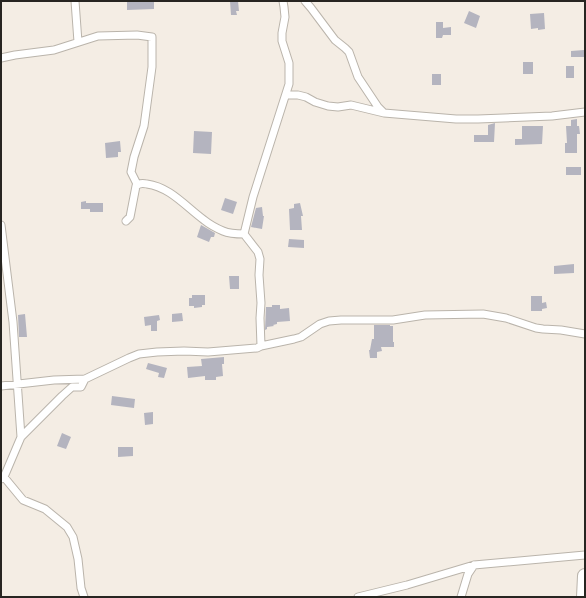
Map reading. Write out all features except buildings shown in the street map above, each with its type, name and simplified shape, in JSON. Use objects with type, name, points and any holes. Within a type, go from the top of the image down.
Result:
[{"type":"highway","points":[[584,597],[585,576]]},
{"type":"street","points":[[75,1],[78,42]]},
{"type":"street","points":[[244,234],[253,197],[289,84],[289,63],[282,41],[285,18],[283,1]]},
{"type":"street","points":[[305,1],[336,40],[349,52],[360,81],[384,113]]},
{"type":"street","points":[[1,58],[54,50],[98,36],[152,37],[152,67],[144,126],[131,172],[137,184],[134,192],[130,217],[126,221]]},
{"type":"street","points":[[286,94],[306,97],[315,102],[328,106],[338,107],[351,105],[384,113],[456,119],[552,116],[585,112]]},
{"type":"street","points":[[137,184],[158,186],[183,202],[204,220],[223,231],[231,234],[244,234]]},
{"type":"street","points":[[1,225],[13,322],[21,437]]},
{"type":"street","points":[[244,234],[258,252],[260,259],[261,346]]},
{"type":"street","points":[[1,386],[54,380],[85,379],[139,354],[184,351],[208,352],[257,348],[301,337],[320,324],[329,321],[393,320],[424,315],[484,314],[506,318],[536,328],[585,334]]},
{"type":"street","points":[[84,597],[81,588],[78,559],[68,527],[45,509],[23,500],[2,478],[21,437],[72,387],[81,387],[85,379]]},
{"type":"street","points":[[358,597],[474,565],[585,555]]},
{"type":"street","points":[[461,597],[468,574],[474,565]]}]
